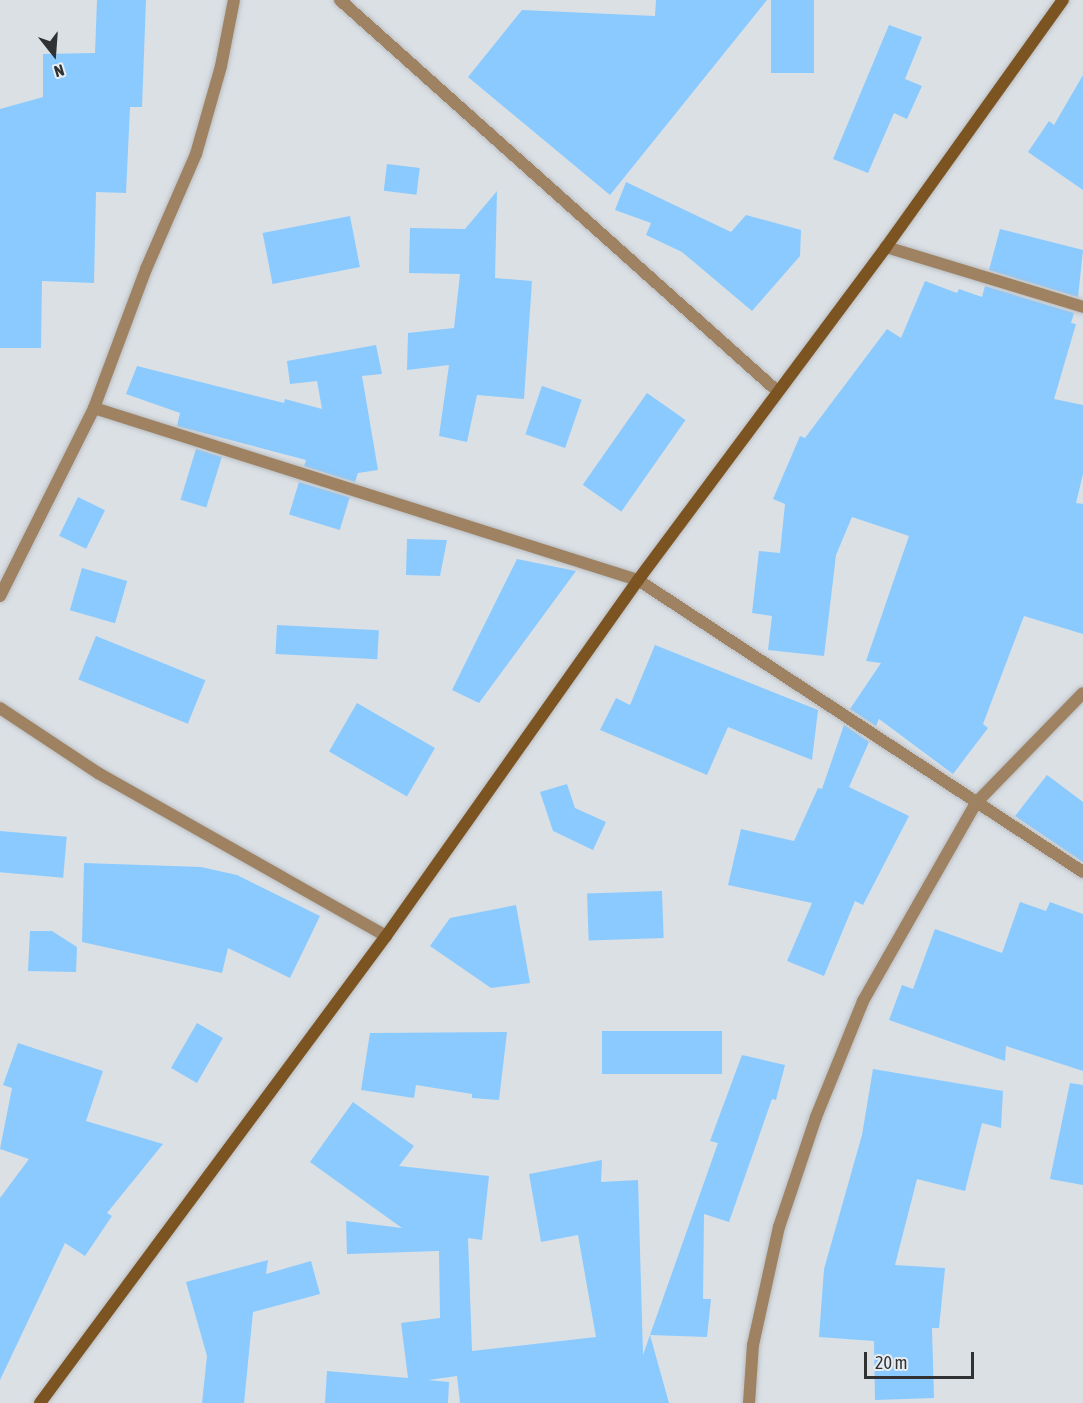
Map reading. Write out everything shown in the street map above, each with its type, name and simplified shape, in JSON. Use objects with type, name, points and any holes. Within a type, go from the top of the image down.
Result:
[{"type":"main road","points":[[40,1403],[386,936],[638,580],[776,390],[886,247],[1063,0]]},
{"type":"street","points":[[0,596],[94,408],[146,269],[195,154],[221,66],[234,0]]},
{"type":"street","points":[[340,0],[776,390]]},
{"type":"street","points":[[886,247],[1083,307]]},
{"type":"street","points":[[94,408],[638,580],[1083,872]]},
{"type":"street","points":[[749,1403],[753,1346],[779,1227],[816,1117],[863,1001],[976,803],[1083,693]]},
{"type":"street","points":[[0,708],[98,773],[386,936]]},
{"type":"building","points":[[97,0],[146,0],[142,107],[130,107],[126,193],[96,192],[94,283],[42,281],[41,348],[0,348],[0,109],[43,97],[43,54],[95,53]]},
{"type":"building","points":[[656,0],[767,0],[610,195],[468,77],[522,10],[655,16]]},
{"type":"building","points":[[771,0],[814,0],[814,73],[771,73]]},
{"type":"building","points":[[889,25],[922,37],[905,79],[922,86],[907,119],[894,113],[868,173],[833,159]]},
{"type":"building","points":[[1083,75],[1083,190],[1028,152],[1049,121],[1054,125]]},
{"type":"building","points":[[387,164],[420,168],[416,195],[384,191]]},
{"type":"building","points":[[626,182],[731,232],[746,215],[801,230],[800,256],[752,311],[682,252],[646,235],[651,223],[615,210]]},
{"type":"building","points":[[497,191],[495,278],[532,281],[524,399],[477,395],[467,442],[439,436],[449,365],[407,370],[408,333],[454,328],[460,274],[409,273],[410,228],[465,229]]},
{"type":"building","points":[[350,216],[360,267],[273,284],[263,233]]},
{"type":"building","points":[[1000,229],[1083,250],[1078,297],[989,270]]},
{"type":"building","points":[[925,281],[957,293],[959,289],[982,297],[985,286],[1074,313],[1071,323],[1076,324],[1054,399],[1083,405],[1083,474],[1076,503],[1083,504],[1083,634],[1024,616],[983,724],[988,728],[953,774],[879,719],[876,726],[850,709],[881,663],[866,661],[909,536],[852,517],[836,555],[824,656],[768,650],[772,616],[752,613],[759,551],[780,553],[785,504],[773,499],[800,436],[805,438],[887,329],[901,338]]},
{"type":"building","points":[[376,345],[382,374],[362,376],[378,470],[358,473],[355,482],[304,466],[306,460],[177,426],[180,413],[126,394],[137,366],[284,403],[285,399],[322,409],[317,381],[290,384],[287,361]]},
{"type":"building","points":[[542,386],[582,400],[565,448],[525,434]]},
{"type":"building","points":[[647,393],[686,420],[621,512],[583,485]]},
{"type":"building","points":[[196,449],[222,457],[206,508],[181,500]]},
{"type":"building","points":[[299,482],[350,497],[340,530],[289,515]]},
{"type":"building","points":[[78,497],[105,510],[86,549],[59,536]]},
{"type":"building","points":[[407,539],[447,540],[440,576],[406,575]]},
{"type":"building","points":[[517,559],[576,571],[479,703],[452,690]]},
{"type":"building","points":[[82,568],[127,581],[115,623],[70,610]]},
{"type":"building","points":[[277,625],[379,630],[377,659],[275,654]]},
{"type":"building","points":[[96,636],[205,680],[188,724],[78,680]]},
{"type":"building","points":[[655,645],[818,710],[812,760],[728,727],[707,775],[600,730],[616,698],[630,705]]},
{"type":"building","points":[[357,703],[435,748],[407,796],[329,751]]},
{"type":"building","points":[[844,725],[869,742],[849,787],[909,816],[863,905],[855,901],[824,976],[787,961],[812,903],[728,885],[741,829],[794,841],[818,788],[822,789]]},
{"type":"building","points":[[1047,775],[1083,802],[1083,862],[1015,816]]},
{"type":"building","points":[[567,784],[575,808],[606,822],[593,850],[553,831],[540,792]]},
{"type":"building","points":[[0,831],[67,837],[63,878],[0,872]]},
{"type":"building","points":[[84,863],[201,867],[237,875],[320,916],[290,978],[228,948],[222,973],[82,942]]},
{"type":"building","points":[[662,891],[664,938],[589,941],[587,894]]},
{"type":"building","points":[[1020,902],[1046,911],[1050,902],[1083,914],[1083,1071],[1006,1046],[1005,1061],[889,1020],[902,985],[913,989],[935,929],[1002,953]]},
{"type":"building","points":[[516,905],[530,983],[491,988],[430,946],[450,918]]},
{"type":"building","points":[[30,931],[52,931],[77,947],[76,972],[28,971]]},
{"type":"building","points":[[197,1023],[223,1038],[197,1083],[171,1068]]},
{"type":"building","points":[[602,1031],[722,1031],[722,1074],[602,1074]]},
{"type":"building","points":[[507,1032],[499,1100],[472,1098],[472,1094],[416,1085],[414,1098],[361,1090],[370,1033]]},
{"type":"building","points":[[18,1043],[103,1071],[86,1121],[163,1144],[107,1213],[112,1216],[85,1256],[65,1243],[0,1380],[0,1198],[29,1159],[0,1149],[12,1088],[3,1085]]},
{"type":"building","points":[[742,1055],[785,1065],[776,1100],[772,1099],[729,1222],[704,1214],[703,1299],[711,1299],[707,1337],[650,1335],[718,1143],[710,1141]]},
{"type":"building","points":[[873,1069],[1003,1091],[1001,1128],[982,1123],[965,1191],[917,1179],[895,1265],[945,1268],[939,1328],[932,1328],[934,1398],[875,1400],[874,1341],[819,1337],[824,1269],[862,1135]]},
{"type":"building","points":[[1070,1083],[1083,1085],[1083,1185],[1050,1179]]},
{"type":"building","points":[[353,1102],[414,1146],[399,1166],[489,1176],[482,1240],[468,1238],[472,1351],[596,1337],[578,1235],[541,1242],[529,1174],[602,1160],[601,1182],[638,1180],[643,1355],[650,1335],[669,1403],[460,1403],[457,1376],[428,1380],[449,1382],[448,1403],[325,1403],[327,1371],[408,1378],[401,1323],[440,1318],[439,1251],[347,1254],[346,1221],[402,1228],[310,1162]]},
{"type":"building","points":[[268,1260],[266,1274],[311,1261],[320,1294],[253,1312],[244,1403],[202,1403],[207,1356],[186,1282]]}]
